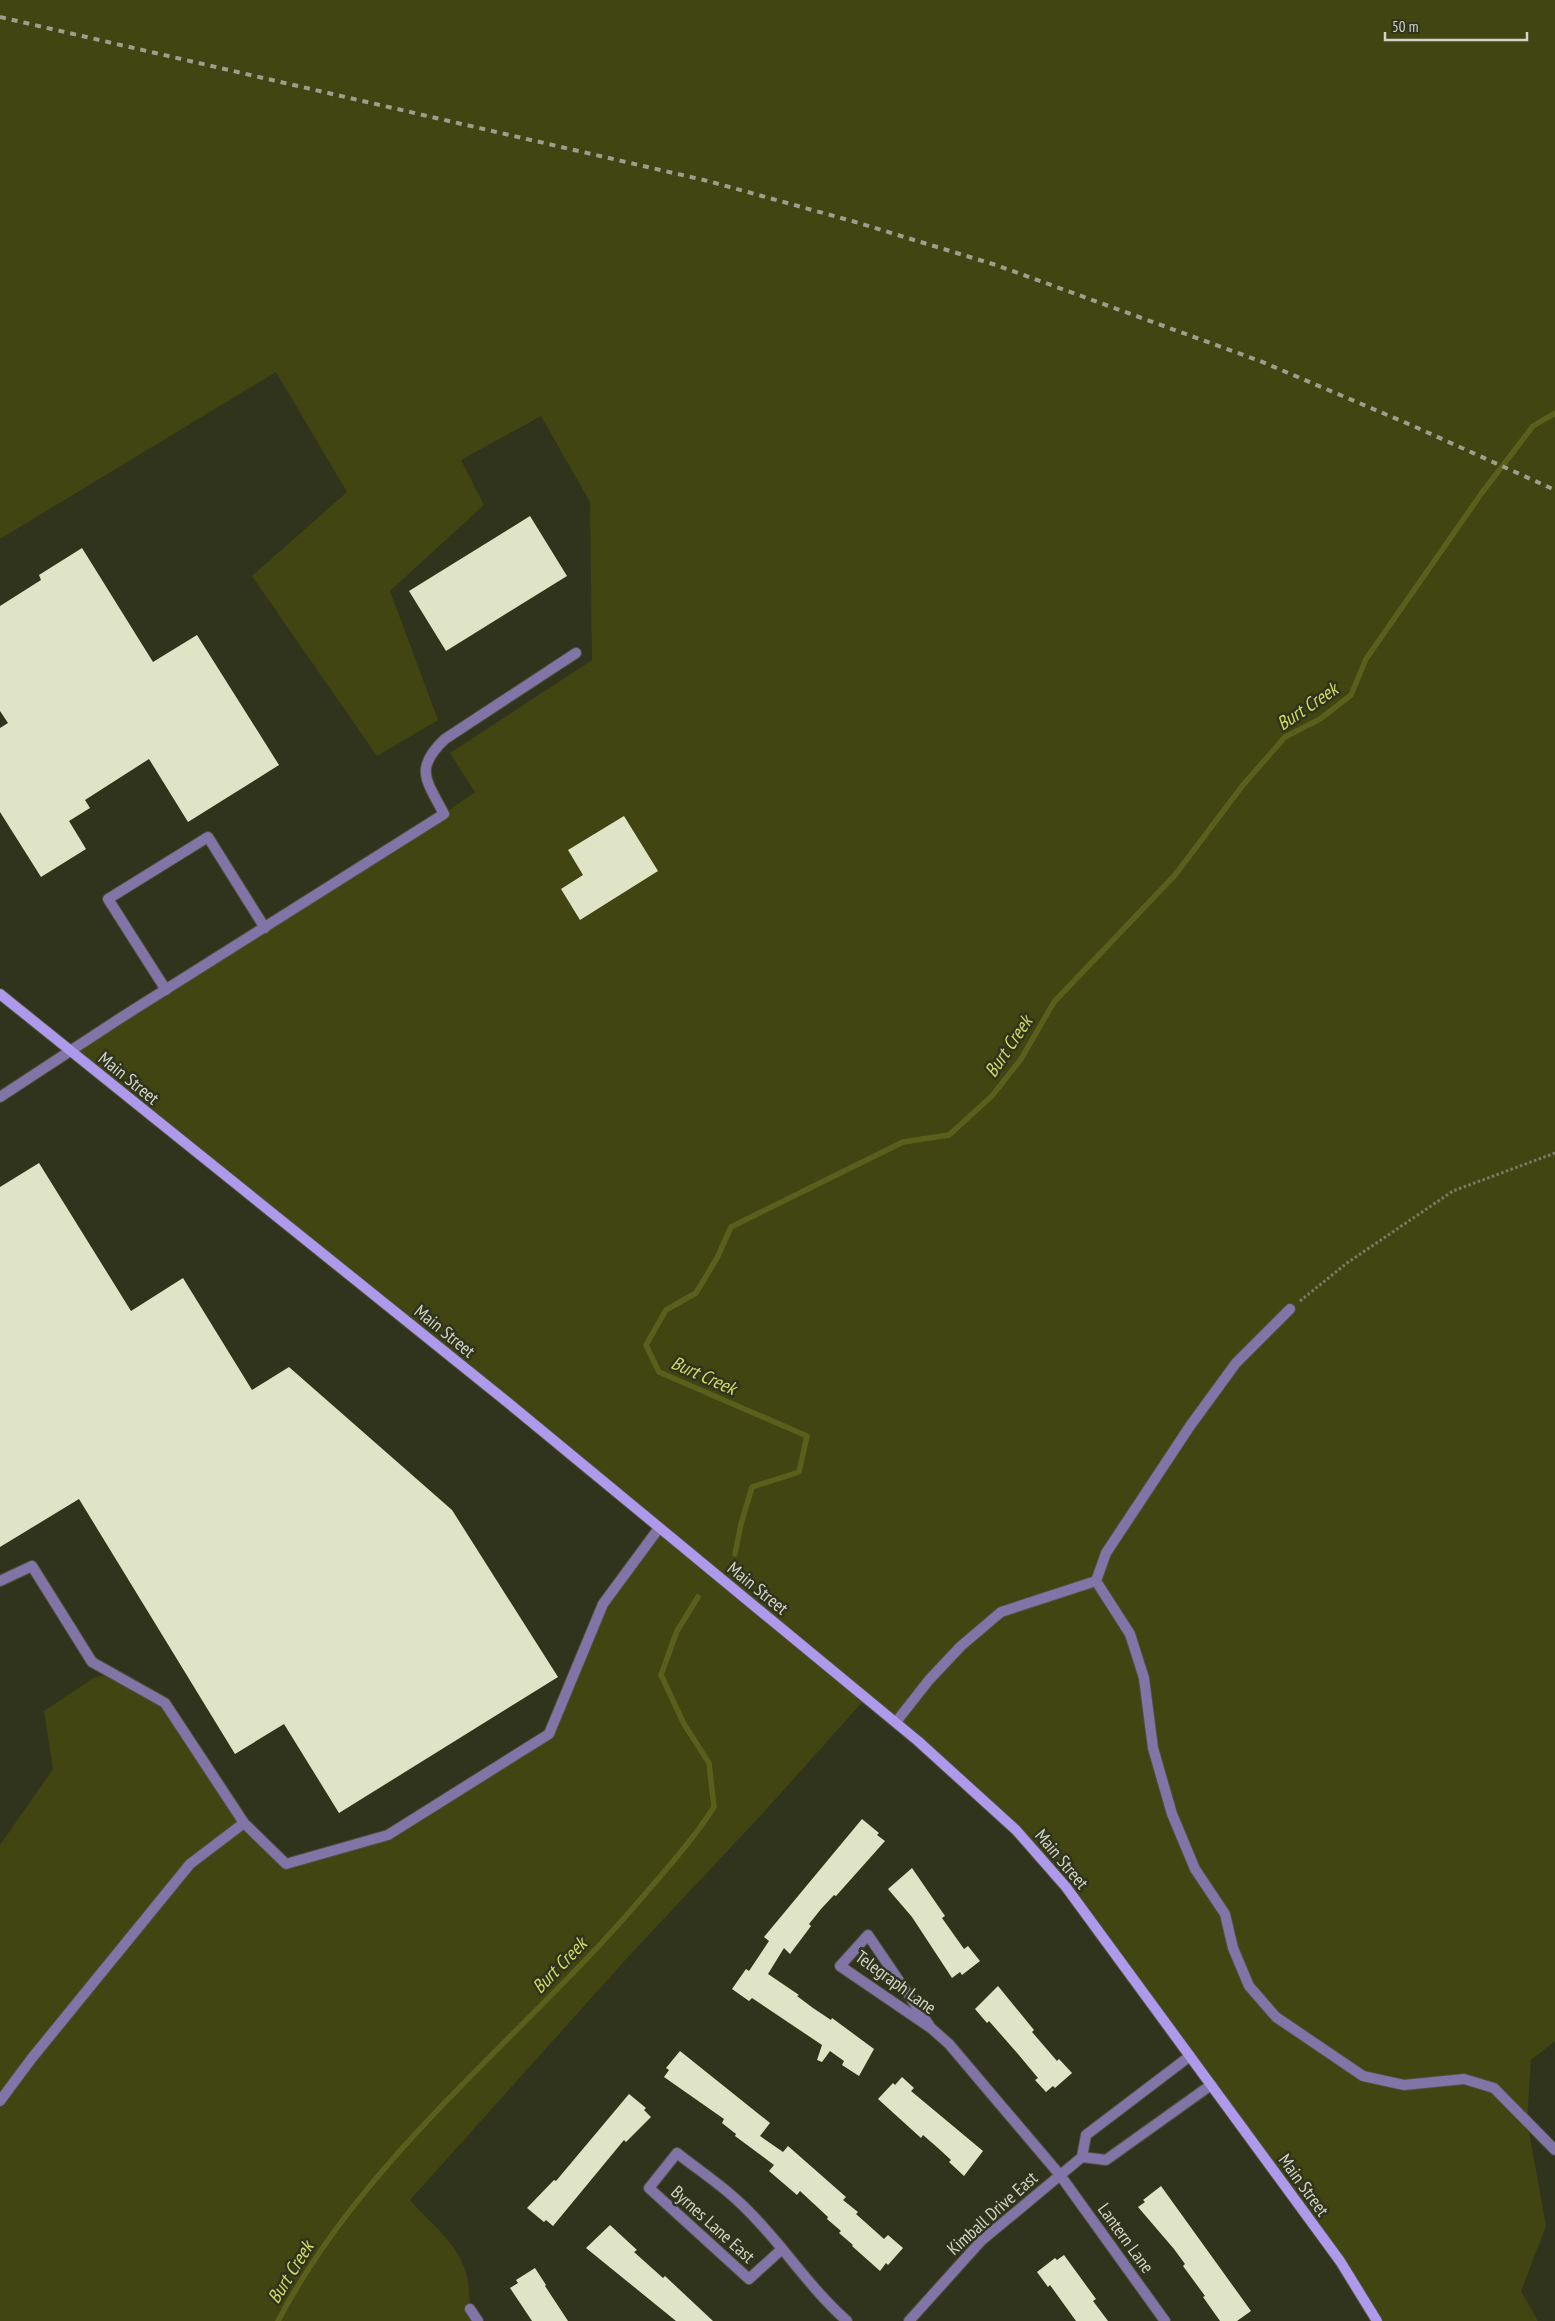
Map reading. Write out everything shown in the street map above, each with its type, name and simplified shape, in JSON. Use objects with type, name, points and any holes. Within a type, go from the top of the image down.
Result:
[{"type":"main road","name":"Main Street","points":[[0,994],[506,1401],[896,1722],[1016,1830],[1066,1887],[1340,2262],[1377,2321]]},
{"type":"street","points":[[0,1097],[119,1019],[444,814],[428,785],[424,770],[432,751],[445,739],[576,652]]},
{"type":"street","points":[[166,990],[108,899],[208,837],[264,928]]},
{"type":"street","points":[[1096,1581],[1106,1553],[1190,1426],[1236,1363],[1290,1309]]},
{"type":"street","points":[[0,1581],[32,1566],[92,1662],[165,1703],[244,1822],[286,1864],[388,1835],[549,1734],[603,1604],[659,1528]]},
{"type":"street","points":[[896,1722],[935,1673],[961,1646],[1000,1612],[1096,1581]]},
{"type":"street","points":[[1096,1581],[1130,1634],[1144,1678],[1153,1748],[1172,1814],[1195,1869],[1225,1914],[1233,1948],[1248,1986],[1276,2017],[1364,2076],[1404,2085],[1464,2079],[1494,2088],[1555,2150]]},
{"type":"street","points":[[0,2101],[20,2072],[190,1864],[244,1822]]},
{"type":"street","name":"Telegraph Lane","points":[[931,2028],[868,1935],[840,1966],[931,2028],[949,2044],[1060,2175]]},
{"type":"street","points":[[1190,2056],[1086,2135],[1082,2157],[1106,2160],[1211,2085]]},
{"type":"street","name":"Byrnes Lane East","points":[[782,2248],[750,2279],[649,2188],[677,2153],[738,2201],[782,2248],[808,2281],[847,2321]]},
{"type":"street","name":"Kimball Drive East","points":[[909,2321],[981,2241],[1082,2157]]},
{"type":"street","name":"Lantern Lane","points":[[1060,2175],[1165,2321]]},
{"type":"street","points":[[470,2309],[478,2321]]},
{"type":"path","points":[[1290,1309],[1348,1263],[1453,1191],[1555,1154]]},
{"type":"green space","points":[[0,0],[1555,0],[1555,2041],[1531,2060],[1527,2121],[1546,2226],[1521,2291],[1538,2321],[1377,2321],[1190,2056],[1016,1830],[866,1698],[763,1813],[628,1957],[410,2200],[450,2242],[456,2251],[466,2273],[471,2308],[478,2321],[0,2321],[0,1845],[53,1769],[44,1711],[95,1677],[113,1674],[165,1703],[244,1823],[286,1864],[388,1835],[549,1734],[603,1604],[659,1528],[70,1051],[444,814],[475,792],[450,753],[592,660],[590,502],[541,416],[461,460],[484,505],[390,591],[438,720],[377,756],[252,576],[347,492],[276,372],[0,539]]},
{"type":"building","points":[[530,516],[567,576],[446,651],[409,591]]},
{"type":"building","points":[[82,548],[153,662],[197,635],[279,765],[188,822],[149,759],[85,800],[90,808],[69,821],[86,849],[41,877],[0,812],[0,728],[8,723],[0,711],[0,606],[41,580],[39,575]]},
{"type":"building","points":[[624,816],[658,871],[580,920],[561,889],[583,875],[568,850]]},
{"type":"building","points":[[39,1163],[131,1311],[183,1278],[252,1390],[289,1367],[452,1510],[558,1677],[339,1813],[284,1724],[235,1754],[79,1499],[0,1547],[0,1187]]},
{"type":"building","points":[[862,1819],[879,1833],[877,1835],[885,1841],[836,1896],[834,1895],[821,1909],[790,1954],[784,1948],[768,1974],[799,1995],[797,1996],[813,2008],[831,2020],[832,2018],[874,2049],[859,2076],[842,2065],[844,2061],[830,2051],[822,2062],[817,2060],[822,2045],[752,1998],[749,2001],[732,1989],[746,1969],[749,1971],[769,1941],[764,1937]]},
{"type":"building","points":[[912,1868],[945,1916],[942,1918],[964,1949],[968,1946],[980,1961],[962,1975],[960,1972],[952,1978],[912,1917],[888,1889]]},
{"type":"building","points":[[998,1986],[1034,2030],[1032,2032],[1057,2061],[1059,2059],[1072,2073],[1055,2088],[1053,2086],[1046,2092],[1035,2080],[1038,2078],[1018,2054],[989,2021],[987,2023],[975,2009]]},
{"type":"building","points":[[680,2051],[770,2123],[760,2136],[783,2152],[788,2146],[846,2197],[843,2200],[858,2212],[856,2214],[884,2239],[888,2235],[903,2248],[888,2265],[886,2263],[880,2271],[839,2233],[841,2231],[827,2219],[828,2217],[800,2191],[797,2195],[769,2171],[774,2165],[735,2136],[736,2134],[722,2123],[724,2119],[664,2077],[669,2070],[666,2068]]},
{"type":"building","points":[[902,2077],[914,2088],[911,2091],[983,2151],[964,2176],[938,2148],[923,2135],[921,2138],[878,2099],[893,2083],[895,2085]]},
{"type":"building","points":[[629,2094],[646,2108],[644,2110],[651,2117],[626,2142],[624,2140],[553,2226],[546,2220],[544,2222],[527,2208],[554,2180],[556,2181]]},
{"type":"building","points":[[1161,2186],[1251,2311],[1237,2321],[1220,2321],[1203,2297],[1205,2296],[1183,2266],[1185,2264],[1138,2207],[1145,2202],[1143,2200]]},
{"type":"building","points":[[610,2225],[637,2250],[634,2252],[663,2278],[665,2276],[713,2321],[676,2321],[586,2248]]},
{"type":"building","points":[[1064,2255],[1096,2299],[1093,2301],[1108,2321],[1076,2321],[1050,2285],[1048,2287],[1037,2272],[1055,2258],[1057,2260]]},
{"type":"building","points":[[535,2268],[568,2321],[532,2321],[510,2288],[518,2283],[516,2280]]},
{"type":"waterway","name":"Burt Creek","points":[[735,1554],[741,1524],[752,1487],[799,1472],[807,1436],[659,1372],[646,1345],[666,1310],[696,1293],[717,1258],[731,1227],[903,1142],[949,1135],[992,1096],[1021,1059],[1054,1002],[1175,875],[1243,785],[1285,737],[1320,719],[1351,695],[1366,659],[1481,494],[1533,426],[1555,413]]},
{"type":"waterway","name":"Burt Creek","points":[[278,2321],[314,2260],[356,2203],[401,2149],[599,1946],[673,1862],[714,1807],[709,1763],[684,1724],[661,1675],[677,1631],[698,1597]]},
{"type":"railway","points":[[0,17],[708,181],[852,221],[996,265],[1260,361],[1411,425],[1555,490]]}]
